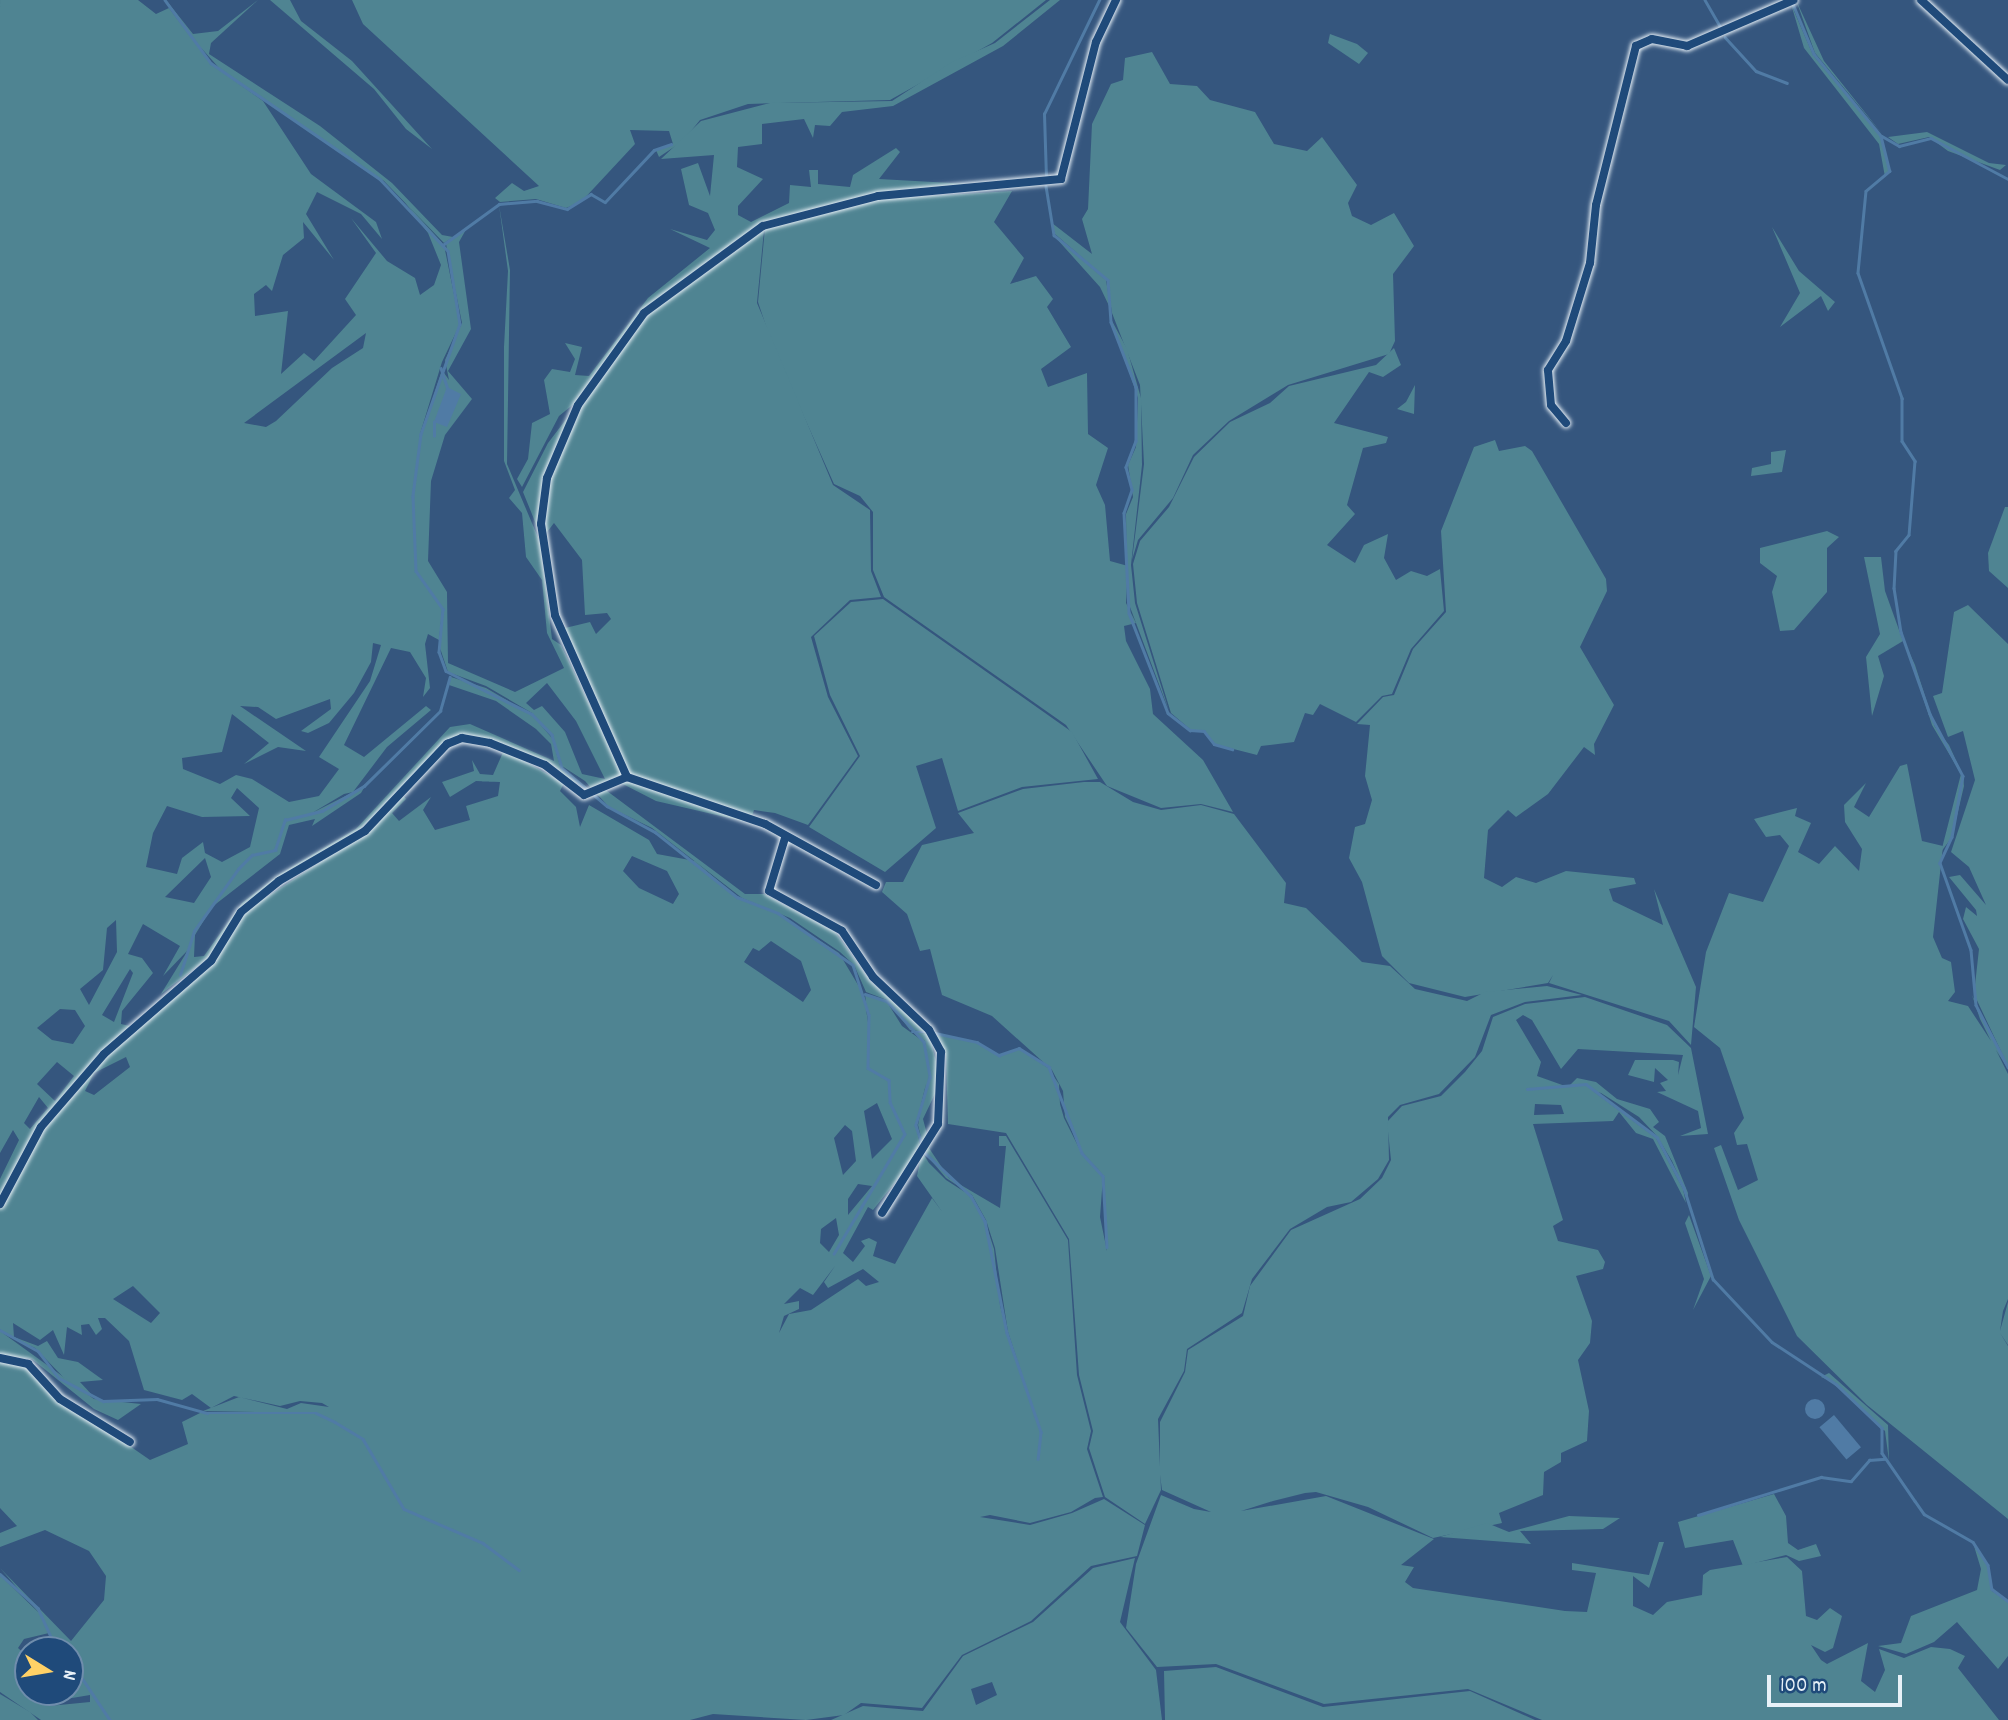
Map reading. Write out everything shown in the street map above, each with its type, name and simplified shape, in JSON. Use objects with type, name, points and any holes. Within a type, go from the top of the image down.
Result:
[{"type":"street","points":[[627,777],[563,643],[542,543],[547,478],[578,405],[654,303],[764,226],[878,196],[1061,180],[1096,42],[1116,0]]},
{"type":"street","points":[[1566,423],[1551,405],[1548,370],[1566,341],[1590,263],[1596,205],[1636,46],[1652,39],[1687,46],[1794,0]]},
{"type":"street","points":[[1921,0],[2008,80]]},
{"type":"street","points":[[0,1204],[41,1127],[104,1054],[211,961],[241,912],[279,881],[365,831],[447,744],[462,738],[490,743],[545,765],[584,795],[627,777],[744,816],[876,885]]},
{"type":"street","points":[[785,838],[769,891],[842,931],[873,977],[929,1030],[940,1052],[938,1124],[882,1213]]},
{"type":"street","points":[[0,1358],[28,1364],[60,1399],[130,1442]]},
{"type":"green space","points":[[0,0],[138,0],[156,14],[169,8],[211,64],[263,101],[311,174],[376,222],[382,239],[361,214],[317,192],[306,214],[334,260],[303,222],[304,238],[283,255],[272,291],[266,285],[254,294],[255,316],[288,311],[281,374],[304,353],[314,361],[356,315],[345,299],[376,253],[351,218],[387,261],[415,278],[420,295],[434,285],[441,265],[428,233],[404,201],[444,245],[460,324],[442,362],[420,434],[417,471],[421,434],[442,370],[449,380],[445,360],[462,323],[446,244],[468,226],[459,242],[471,329],[448,371],[472,399],[445,435],[431,481],[428,561],[447,592],[448,663],[515,692],[564,668],[547,633],[542,580],[526,557],[522,513],[509,498],[515,490],[504,461],[504,347],[508,271],[499,205],[510,270],[507,464],[540,542],[552,639],[561,645],[623,775],[593,790],[585,781],[562,766],[553,736],[532,713],[486,686],[448,672],[440,648],[442,611],[439,640],[428,634],[425,644],[430,688],[423,697],[426,678],[410,652],[391,648],[344,745],[364,757],[426,706],[431,710],[387,747],[353,792],[344,794],[312,813],[365,786],[361,793],[312,826],[315,819],[289,825],[280,854],[212,907],[195,935],[194,957],[204,956],[242,903],[280,874],[356,829],[450,727],[470,724],[554,761],[551,744],[536,729],[496,701],[449,685],[451,677],[486,688],[532,715],[552,738],[561,769],[592,791],[490,740],[454,737],[355,834],[243,905],[211,956],[161,994],[188,950],[163,976],[180,946],[143,924],[128,954],[142,958],[153,973],[122,1011],[121,1024],[134,1027],[40,1127],[0,1197],[0,1179],[19,1140],[13,1130],[0,1153]],"holes":[[[366,333],[363,348],[332,368],[276,421],[266,427],[244,423]],[[373,643],[381,645],[370,681],[319,757],[339,769],[319,796],[289,802],[252,779],[236,775],[220,784],[183,769],[182,758],[222,752],[232,714],[269,743],[244,764],[278,747],[306,751],[240,706],[258,707],[276,719],[330,699],[331,709],[301,731],[308,733],[329,723],[354,693],[371,662]],[[547,683],[576,721],[605,779],[582,774],[565,732],[542,706],[534,710],[526,703]],[[237,788],[259,808],[250,847],[222,862],[205,853],[203,842],[182,858],[177,874],[146,867],[153,833],[167,806],[202,817],[250,816],[231,798]],[[205,858],[211,877],[194,903],[165,897]],[[116,920],[117,952],[89,1005],[80,989],[103,970],[107,928]],[[130,969],[133,973],[114,1022],[102,1015]],[[60,1009],[75,1010],[85,1026],[73,1044],[52,1040],[37,1028]],[[57,1062],[74,1076],[55,1101],[37,1084]],[[39,1097],[48,1108],[30,1129],[24,1123]]]},
{"type":"green space","points":[[166,0],[193,34],[218,31],[258,0],[211,43],[209,54],[320,126],[392,183],[442,235],[453,237],[444,243],[384,181],[221,70],[184,29]]},
{"type":"green space","points":[[270,0],[290,0],[301,21],[352,61],[432,149],[406,129],[374,89]]},
{"type":"green space","points":[[352,0],[1046,0],[992,43],[890,100],[748,104],[700,120],[683,141],[659,157],[656,150],[673,144],[669,131],[630,130],[635,144],[581,202],[566,208],[536,199],[500,202],[495,198],[512,183],[524,191],[539,186],[363,24]]},
{"type":"green space","points":[[1050,0],[1060,0],[1003,46],[893,106],[842,112],[830,126],[815,125],[813,138],[804,119],[762,124],[762,144],[738,147],[737,167],[763,179],[738,206],[738,215],[751,222],[789,203],[790,185],[811,187],[809,170],[818,170],[818,184],[850,187],[853,175],[896,148],[900,152],[879,179],[969,184],[874,194],[768,221],[739,239],[640,315],[575,403],[559,416],[522,487],[517,479],[528,459],[532,423],[550,414],[544,380],[552,369],[570,372],[575,359],[565,343],[582,347],[575,375],[589,376],[648,298],[710,248],[670,229],[707,240],[715,230],[708,213],[689,205],[681,169],[698,163],[710,196],[714,155],[661,159],[701,121],[770,103],[892,101],[952,62],[995,43]]},
{"type":"green space","points":[[1796,0],[1824,61],[1883,135],[1815,53]]},
{"type":"green space","points":[[1791,4],[1813,55],[1880,136],[1889,170],[1885,177],[1879,144],[1804,48]]},
{"type":"green space","points":[[1330,34],[1357,44],[1368,53],[1359,64],[1328,43]]},
{"type":"green space","points":[[1152,52],[1170,84],[1197,86],[1210,100],[1255,112],[1274,144],[1307,151],[1322,137],[1357,185],[1348,203],[1352,216],[1371,225],[1394,213],[1414,246],[1393,274],[1395,341],[1389,354],[1288,385],[1229,421],[1193,455],[1173,498],[1138,540],[1132,560],[1144,464],[1140,385],[1112,313],[1107,279],[1055,234],[1052,223],[1092,254],[1082,219],[1088,209],[1092,124],[1111,84],[1123,80],[1125,58]]},
{"type":"green space","points":[[1927,132],[1989,163],[2006,165],[2000,170],[1948,151],[1929,137],[1898,144],[1888,137]]},
{"type":"green space","points":[[1012,191],[994,222],[1024,258],[1010,284],[1036,276],[1053,299],[1047,307],[1071,347],[1041,369],[1048,387],[1087,373],[1088,434],[1108,448],[1096,485],[1105,505],[1110,561],[1128,566],[1126,603],[1136,623],[1124,626],[1126,641],[1150,689],[1153,714],[1203,760],[1233,812],[1201,804],[1161,808],[1107,786],[1066,725],[884,597],[873,570],[873,512],[860,496],[834,484],[773,347],[758,302],[765,228],[878,199]]},
{"type":"green space","points":[[1772,227],[1799,271],[1835,302],[1828,311],[1821,296],[1780,327],[1800,293]]},
{"type":"green space","points":[[764,230],[757,303],[833,485],[870,510],[871,571],[881,597],[850,600],[811,637],[828,697],[858,756],[808,825],[775,813],[754,810],[752,816],[631,776],[561,629],[590,622],[596,634],[611,619],[607,613],[585,615],[582,560],[554,523],[544,536],[548,486],[581,404],[646,316]]},
{"type":"green space","points":[[1056,238],[1106,280],[1111,310],[1100,287]]},
{"type":"green space","points":[[1111,319],[1127,349],[1141,398],[1142,465],[1131,565],[1135,603],[1169,711],[1127,599],[1126,514],[1133,497],[1128,465],[1136,447],[1138,398]]},
{"type":"green space","points":[[1394,348],[1401,365],[1383,377],[1369,372],[1334,423],[1388,437],[1386,443],[1363,448],[1347,505],[1355,514],[1327,545],[1355,563],[1364,545],[1388,534],[1384,558],[1396,580],[1411,571],[1427,576],[1440,569],[1444,611],[1411,649],[1392,694],[1382,696],[1356,722],[1320,704],[1313,715],[1305,713],[1294,742],[1261,746],[1257,755],[1214,744],[1204,731],[1191,730],[1171,713],[1137,603],[1133,564],[1140,541],[1169,507],[1194,457],[1230,422],[1270,403],[1289,386],[1376,365]]},
{"type":"green space","points":[[1415,385],[1414,414],[1397,409],[1406,402]]},
{"type":"green space","points":[[574,409],[547,473],[540,534],[523,492],[548,443]]},
{"type":"green space","points":[[1495,440],[1499,451],[1525,446],[1532,451],[1606,579],[1607,591],[1580,647],[1614,705],[1594,744],[1595,755],[1584,747],[1548,794],[1516,817],[1508,810],[1488,830],[1484,878],[1502,887],[1516,877],[1536,883],[1566,871],[1634,878],[1636,884],[1609,889],[1613,901],[1663,925],[1654,889],[1696,987],[1691,1045],[1669,1021],[1549,983],[1553,975],[1548,983],[1465,997],[1409,983],[1382,956],[1362,882],[1349,858],[1355,827],[1365,824],[1372,800],[1365,776],[1370,725],[1357,724],[1383,697],[1394,695],[1413,649],[1446,612],[1441,531],[1474,447]]},
{"type":"green space","points":[[1786,450],[1782,472],[1751,476],[1752,468],[1771,464],[1771,452]]},
{"type":"green space","points":[[2005,507],[2008,507],[2008,588],[1989,571],[1988,553]]},
{"type":"green space","points":[[1827,531],[1839,537],[1827,548],[1827,592],[1794,630],[1780,631],[1772,592],[1777,576],[1760,563],[1760,548]]},
{"type":"green space","points":[[1864,557],[1881,557],[1885,591],[1903,641],[1878,656],[1884,676],[1872,716],[1866,657],[1880,634]]},
{"type":"green space","points":[[883,599],[1072,732],[1098,779],[1022,787],[958,811],[942,758],[916,766],[936,828],[885,872],[809,827],[860,756],[830,695],[814,636],[851,602]]},
{"type":"green space","points":[[1968,605],[2008,644],[2008,1066],[1974,994],[1979,949],[1963,919],[1966,907],[1977,916],[1976,910],[1949,877],[1960,875],[1986,905],[1969,867],[1951,852],[1975,780],[1963,731],[1948,737],[1933,696],[1942,693],[1954,612]]},
{"type":"green space","points":[[1905,643],[1935,727],[1949,745],[1963,776],[1964,786],[1952,837],[1941,852],[1961,774],[1932,725]]},
{"type":"green space","points":[[504,750],[564,783],[560,791],[576,807],[580,827],[589,805],[649,840],[657,854],[695,861],[738,898],[778,914],[839,953],[864,995],[870,1036],[865,994],[887,1002],[902,1026],[924,1042],[930,1078],[925,1041],[913,1032],[929,1034],[941,1081],[923,1119],[928,1138],[923,1146],[918,1125],[926,1084],[916,1125],[921,1150],[873,1210],[868,1207],[843,1253],[853,1262],[865,1246],[861,1241],[869,1238],[877,1242],[873,1256],[895,1264],[932,1198],[943,1213],[917,1176],[922,1152],[946,1180],[971,1196],[985,1221],[994,1249],[1000,1305],[1007,1334],[1042,1435],[1008,1332],[995,1248],[986,1220],[972,1195],[946,1178],[924,1152],[927,1145],[949,1178],[1000,1208],[1006,1146],[999,1146],[999,1136],[1006,1136],[1068,1240],[1077,1375],[1091,1431],[1087,1449],[1103,1497],[1095,1498],[1071,1512],[1030,1523],[990,1515],[980,1517],[1030,1525],[1072,1513],[1104,1499],[1145,1525],[1137,1556],[1091,1566],[1031,1621],[962,1655],[922,1708],[861,1703],[844,1715],[806,1720],[713,1714],[690,1720],[41,1720],[20,1706],[84,1706],[84,1703],[90,1702],[90,1695],[84,1696],[84,1636],[75,1636],[104,1600],[106,1576],[89,1551],[45,1530],[0,1547],[0,1533],[17,1526],[0,1508],[0,1358],[26,1364],[53,1393],[150,1460],[188,1444],[182,1422],[202,1412],[316,1414],[331,1420],[316,1413],[203,1411],[211,1408],[192,1394],[182,1400],[144,1390],[129,1341],[105,1318],[98,1318],[102,1329],[96,1335],[89,1324],[81,1325],[82,1335],[67,1327],[64,1355],[53,1330],[40,1340],[13,1323],[14,1337],[38,1346],[47,1341],[58,1358],[78,1362],[103,1380],[80,1382],[94,1397],[69,1383],[35,1348],[8,1336],[0,1329],[0,1201],[35,1139],[95,1064],[202,971],[242,913],[357,838],[400,792],[406,799],[392,813],[399,821],[431,797],[423,810],[435,830],[470,820],[466,806],[498,796],[500,782],[476,781],[450,797],[442,782],[474,771],[472,760],[480,774],[493,775]],"holes":[[[632,856],[667,871],[679,894],[673,904],[639,888],[623,871]],[[771,941],[801,961],[811,990],[803,1002],[744,962],[753,948],[759,951]],[[126,1057],[130,1067],[94,1095],[85,1091],[94,1073]],[[877,1103],[892,1139],[872,1159],[864,1111]],[[845,1125],[852,1131],[856,1161],[843,1175],[834,1138]],[[858,1184],[872,1186],[848,1215],[848,1199]],[[836,1218],[839,1235],[829,1252],[820,1243],[821,1229]],[[835,1266],[824,1282],[828,1288],[863,1269],[879,1282],[866,1286],[858,1279],[811,1310],[789,1314],[779,1333],[784,1316],[799,1309],[799,1301],[784,1304],[800,1288],[813,1295]],[[133,1286],[160,1313],[151,1323],[113,1299]],[[234,1396],[239,1397],[212,1408]],[[242,1398],[280,1406],[300,1401],[322,1403],[329,1407],[301,1403],[287,1409]]]},
{"type":"green space","points":[[1907,764],[1922,841],[1943,846],[1933,937],[1942,958],[1951,962],[1955,992],[1948,1001],[1968,1006],[1991,1041],[1972,995],[2008,1069],[1996,1050],[2008,1074],[2008,1299],[2000,1331],[2008,1302],[2008,1345],[2000,1333],[2008,1346],[2008,1519],[1867,1405],[1797,1336],[1739,1220],[1714,1148],[1721,1145],[1738,1190],[1758,1180],[1747,1144],[1737,1145],[1734,1133],[1744,1118],[1720,1048],[1694,1027],[1706,952],[1729,893],[1763,902],[1789,846],[1780,835],[1766,837],[1754,819],[1797,808],[1795,816],[1811,823],[1798,852],[1819,864],[1835,846],[1859,871],[1862,849],[1845,822],[1844,805],[1866,783],[1854,807],[1869,817],[1900,766]]},
{"type":"green space","points":[[619,782],[629,782],[747,822],[656,801]]},
{"type":"green space","points":[[1100,782],[1133,802],[1161,810],[1201,805],[1234,814],[1286,883],[1284,903],[1306,908],[1362,962],[1390,966],[1415,989],[1467,1001],[1485,992],[1547,986],[1582,995],[1525,1002],[1491,1015],[1475,1057],[1439,1094],[1400,1105],[1388,1117],[1389,1160],[1378,1179],[1351,1202],[1327,1207],[1290,1229],[1252,1279],[1242,1313],[1187,1349],[1184,1371],[1158,1419],[1161,1490],[1145,1524],[1105,1497],[1089,1448],[1093,1431],[1079,1375],[1069,1239],[1006,1133],[948,1124],[946,1055],[935,1034],[977,1043],[1000,1056],[1019,1048],[1048,1068],[1059,1084],[1064,1118],[1082,1154],[1103,1177],[1100,1217],[1107,1251],[1104,1176],[1082,1152],[1065,1117],[1063,1091],[1052,1070],[992,1016],[942,995],[930,949],[920,951],[907,914],[882,892],[886,882],[903,882],[922,845],[974,833],[958,813],[1023,789]]},
{"type":"green space","points":[[603,788],[745,894],[764,894],[835,932],[871,982],[927,1032],[910,1030],[887,1000],[866,992],[854,965],[840,952],[790,918],[742,898],[652,828],[609,807],[597,794]]},
{"type":"green space","points":[[1585,997],[1667,1025],[1691,1048],[1708,1134],[1680,1136],[1701,1128],[1698,1111],[1657,1092],[1666,1091],[1660,1083],[1668,1080],[1655,1068],[1654,1082],[1628,1075],[1635,1060],[1673,1060],[1679,1062],[1678,1075],[1683,1055],[1578,1049],[1561,1069],[1532,1020],[1523,1015],[1516,1020],[1541,1062],[1537,1076],[1568,1087],[1577,1078],[1596,1082],[1617,1099],[1650,1109],[1659,1122],[1653,1127],[1665,1136],[1688,1193],[1687,1201],[1684,1188],[1672,1161],[1657,1136],[1639,1117],[1601,1093],[1593,1091],[1656,1138],[1683,1189],[1686,1203],[1653,1139],[1636,1133],[1619,1112],[1613,1121],[1533,1124],[1563,1220],[1553,1226],[1558,1241],[1598,1250],[1605,1262],[1603,1269],[1576,1276],[1592,1321],[1590,1343],[1578,1360],[1589,1411],[1587,1441],[1561,1453],[1561,1462],[1544,1472],[1543,1495],[1499,1513],[1502,1523],[1433,1538],[1368,1507],[1316,1492],[1241,1511],[1326,1496],[1434,1539],[1401,1565],[1414,1567],[1405,1582],[1413,1588],[1565,1611],[1587,1612],[1596,1573],[1572,1570],[1572,1563],[1649,1575],[1659,1542],[1664,1542],[1649,1588],[1633,1576],[1633,1606],[1653,1615],[1667,1602],[1702,1595],[1703,1575],[1710,1570],[1787,1557],[1802,1571],[1806,1616],[1817,1620],[1830,1608],[1842,1616],[1833,1648],[1825,1652],[1811,1645],[1821,1660],[1827,1664],[1868,1643],[1861,1681],[1875,1692],[1885,1670],[1879,1649],[1904,1658],[1931,1647],[1950,1649],[1965,1656],[1958,1668],[1999,1720],[1542,1720],[1468,1689],[1324,1704],[1216,1664],[1157,1667],[1126,1628],[1136,1564],[1161,1495],[1194,1509],[1211,1512],[1162,1490],[1160,1422],[1185,1372],[1188,1350],[1243,1316],[1250,1286],[1291,1230],[1360,1199],[1382,1178],[1391,1160],[1387,1122],[1402,1106],[1441,1096],[1482,1051],[1493,1017],[1525,1004]],"holes":[[[1535,1104],[1561,1105],[1564,1114],[1534,1115]]]},
{"type":"green space","points":[[1689,1215],[1711,1276],[1693,1310],[1704,1279],[1685,1223]]},
{"type":"green space","points":[[0,1331],[94,1399],[141,1404],[118,1420],[94,1409],[32,1359],[0,1355]]},
{"type":"green space","points":[[1829,1373],[1888,1425],[1889,1461],[1885,1431],[1836,1383],[1821,1377]]},
{"type":"green space","points":[[1774,1494],[1786,1516],[1788,1543],[1798,1550],[1816,1544],[1821,1556],[1799,1561],[1786,1555],[1743,1566],[1733,1540],[1685,1548],[1678,1522]]},
{"type":"green space","points":[[1569,1516],[1620,1518],[1603,1529],[1520,1531],[1531,1544],[1440,1537],[1487,1523],[1509,1532]]},
{"type":"green space","points":[[1974,1546],[1988,1566],[1992,1591],[2008,1602],[2008,1656],[1998,1669],[1957,1622],[1934,1642],[1906,1654],[1878,1646],[1901,1643],[1911,1616],[1977,1590],[1981,1569]]},
{"type":"green space","points":[[1135,1558],[1120,1622],[1156,1670],[1162,1720],[831,1720],[863,1706],[923,1711],[963,1656],[1033,1622],[1093,1568]],"holes":[[[992,1682],[997,1695],[976,1705],[971,1689]]]},
{"type":"green space","points":[[0,1568],[66,1636],[51,1636],[49,1633],[14,1636],[14,1702],[0,1692],[0,1575],[39,1613]]},
{"type":"green space","points":[[1216,1667],[1323,1707],[1470,1691],[1535,1720],[1165,1720],[1164,1671]]},
{"type":"green space","points":[[0,1694],[38,1720],[0,1720]]},
{"type":"water","points":[[447,387],[461,394],[447,427],[434,422]]},
{"type":"water","points":[[1811,1399],[1819,1399],[1825,1409],[1819,1419],[1811,1419],[1805,1413],[1805,1405]]},
{"type":"water","points":[[1834,1415],[1861,1447],[1846,1459],[1819,1427]]},
{"type":"waterway","points":[[165,0],[211,63],[380,179],[448,251],[460,324],[421,434],[413,496],[416,571],[443,609],[439,652],[446,671],[532,714],[552,735],[562,768],[607,806],[655,832],[737,897],[778,913],[853,965],[869,1015],[868,1068],[889,1080],[890,1102],[905,1134],[834,1254]]},
{"type":"waterway","points":[[1046,178],[1044,114],[1099,0]]},
{"type":"waterway","points":[[1705,0],[1722,30]]},
{"type":"waterway","points":[[1793,4],[1814,54],[1881,136],[1890,171],[1866,191],[1858,273],[1902,398],[1902,441],[1915,461],[1909,535],[1896,551],[1894,588],[1901,632],[1930,714],[1963,776],[1952,837],[1940,863],[1971,950],[1976,1005],[2008,1067]]},
{"type":"waterway","points":[[1725,37],[1756,71],[1787,83]]},
{"type":"waterway","points":[[1882,136],[1899,146],[1931,138],[2008,179]]},
{"type":"waterway","points":[[444,244],[499,204],[537,201],[567,209],[591,194],[605,202],[654,150],[671,144]]},
{"type":"waterway","points":[[1046,186],[1054,235],[1108,280],[1111,322],[1136,387],[1136,441],[1126,467],[1132,490],[1124,513],[1129,613],[1168,713],[1190,730],[1204,731],[1214,744],[1232,749]]},
{"type":"waterway","points":[[441,368],[447,387]]},
{"type":"waterway","points":[[434,422],[434,436]]},
{"type":"waterway","points":[[180,975],[194,931],[238,869],[252,855],[275,850],[285,820],[322,811],[364,786],[440,711],[450,677]]},
{"type":"waterway","points":[[865,994],[887,1001],[924,1042],[930,1077],[916,1125],[922,1145]]},
{"type":"waterway","points":[[912,1032],[926,1032]]},
{"type":"waterway","points":[[935,1033],[977,1042],[999,1055],[1019,1048],[1049,1067],[1082,1153],[1103,1176],[1107,1247]]},
{"type":"waterway","points":[[1527,1089],[1586,1084],[1657,1137],[1684,1188],[1713,1279],[1772,1342],[1836,1384],[1882,1428],[1882,1453],[1924,1514],[1973,1542],[1988,1565],[1992,1589],[2008,1601]]},
{"type":"waterway","points":[[923,1151],[971,1196],[985,1221],[1007,1333],[1041,1432],[1038,1459]]},
{"type":"waterway","points":[[0,1330],[38,1351],[59,1378],[103,1401],[157,1399],[207,1413],[316,1413],[363,1439],[404,1509],[483,1543],[519,1570]]},
{"type":"waterway","points":[[1698,1515],[1821,1477],[1851,1481],[1869,1460],[1885,1459]]},
{"type":"waterway","points":[[0,1574],[38,1608],[51,1636]]},
{"type":"waterway","points":[[84,1681],[110,1720]]}]
